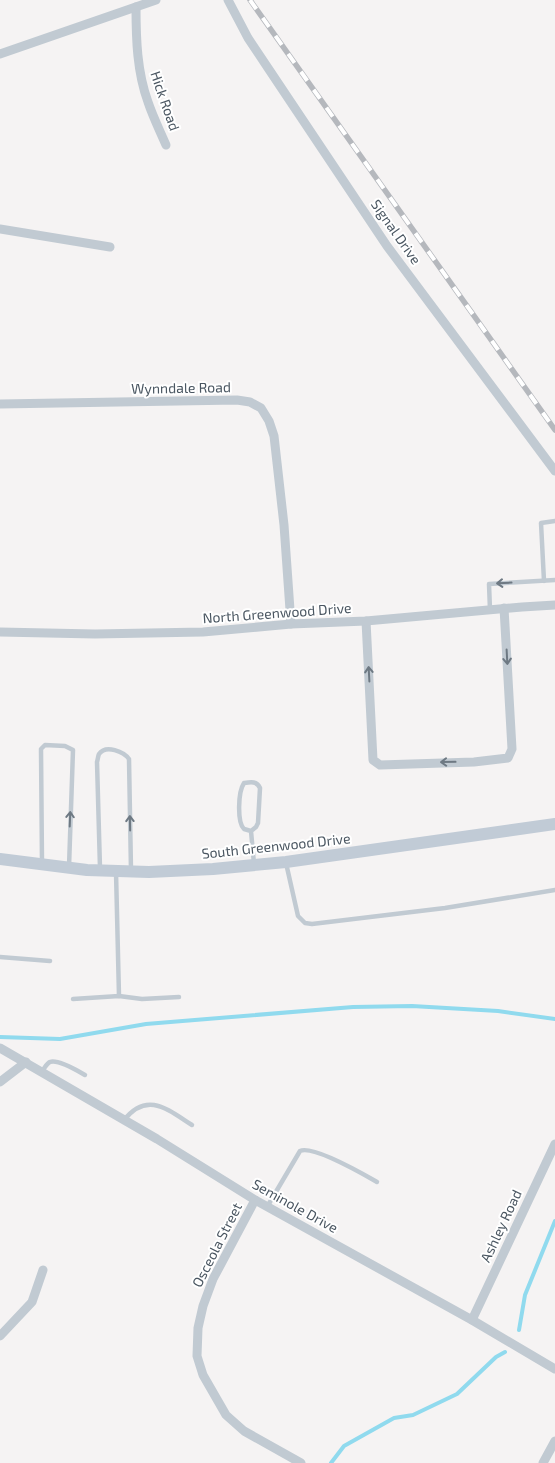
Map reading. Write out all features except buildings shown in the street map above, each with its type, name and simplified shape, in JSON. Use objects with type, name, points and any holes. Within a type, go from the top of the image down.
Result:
[{"type":"street","points":[[0,54],[156,0]]},
{"type":"street","name":"Signal Drive","points":[[228,0],[248,38],[387,246],[555,471]]},
{"type":"street","name":"Hick Road","points":[[136,7],[137,49],[142,79],[148,101],[166,145]]},
{"type":"street","points":[[0,229],[110,247]]},
{"type":"street","name":"Wynndale Road","points":[[0,404],[236,400],[250,402],[261,408],[269,421],[274,436],[284,525],[291,624]]},
{"type":"street","name":"North Greenwood Drive","points":[[0,632],[95,634],[203,632],[555,605]]},
{"type":"street","points":[[366,621],[373,760],[380,765],[474,762],[508,758],[512,749],[504,608]]},
{"type":"street","name":"South Greenwood Drive","points":[[0,859],[100,871],[131,872],[213,869],[286,862],[555,824]]},
{"type":"street","name":"Seminole Drive","points":[[0,1048],[124,1120],[267,1207],[472,1320],[555,1369]]},
{"type":"street","points":[[0,1082],[26,1062]]},
{"type":"street","name":"Ashley Road","points":[[472,1320],[555,1144]]},
{"type":"street","name":"Osceola Street","points":[[255,1200],[213,1280],[202,1306],[198,1328],[197,1356],[204,1375],[226,1416],[244,1431],[301,1463]]},
{"type":"street","points":[[0,1336],[32,1302],[43,1270]]},
{"type":"street","points":[[543,1463],[555,1441]]},
{"type":"lane","points":[[544,581],[541,523],[555,521]]},
{"type":"lane","points":[[490,610],[489,584],[555,580]]},
{"type":"lane","points":[[42,865],[41,749],[45,745],[65,746],[73,750],[69,868]]},
{"type":"lane","points":[[100,871],[97,762],[99,754],[105,750],[119,751],[129,759],[131,872]]},
{"type":"lane","points":[[252,782],[257,783],[260,788],[258,823],[251,830],[244,829],[240,824],[240,794],[244,783],[252,782]]},
{"type":"lane","points":[[251,830],[254,865]]},
{"type":"lane","points":[[286,862],[298,916],[305,923],[312,924],[445,908],[555,890]]},
{"type":"lane","points":[[116,871],[119,996]]},
{"type":"lane","points":[[0,957],[50,961]]},
{"type":"lane","points":[[73,999],[119,996],[142,999],[178,996]]},
{"type":"lane","points":[[42,1072],[48,1062],[52,1061],[63,1064],[85,1075]]},
{"type":"lane","points":[[124,1120],[132,1110],[145,1104],[154,1105],[173,1113],[192,1126]]},
{"type":"lane","points":[[267,1207],[300,1151],[304,1149],[328,1157],[377,1182]]},
{"type":"waterway","points":[[0,1037],[60,1039],[146,1024],[353,1007],[412,1006],[498,1011],[555,1019]]},
{"type":"waterway","points":[[519,1330],[525,1295],[555,1221]]},
{"type":"waterway","points":[[331,1463],[344,1446],[394,1418],[413,1415],[457,1394],[496,1357],[505,1352]]},
{"type":"railway","points":[[250,0],[555,430]]}]
